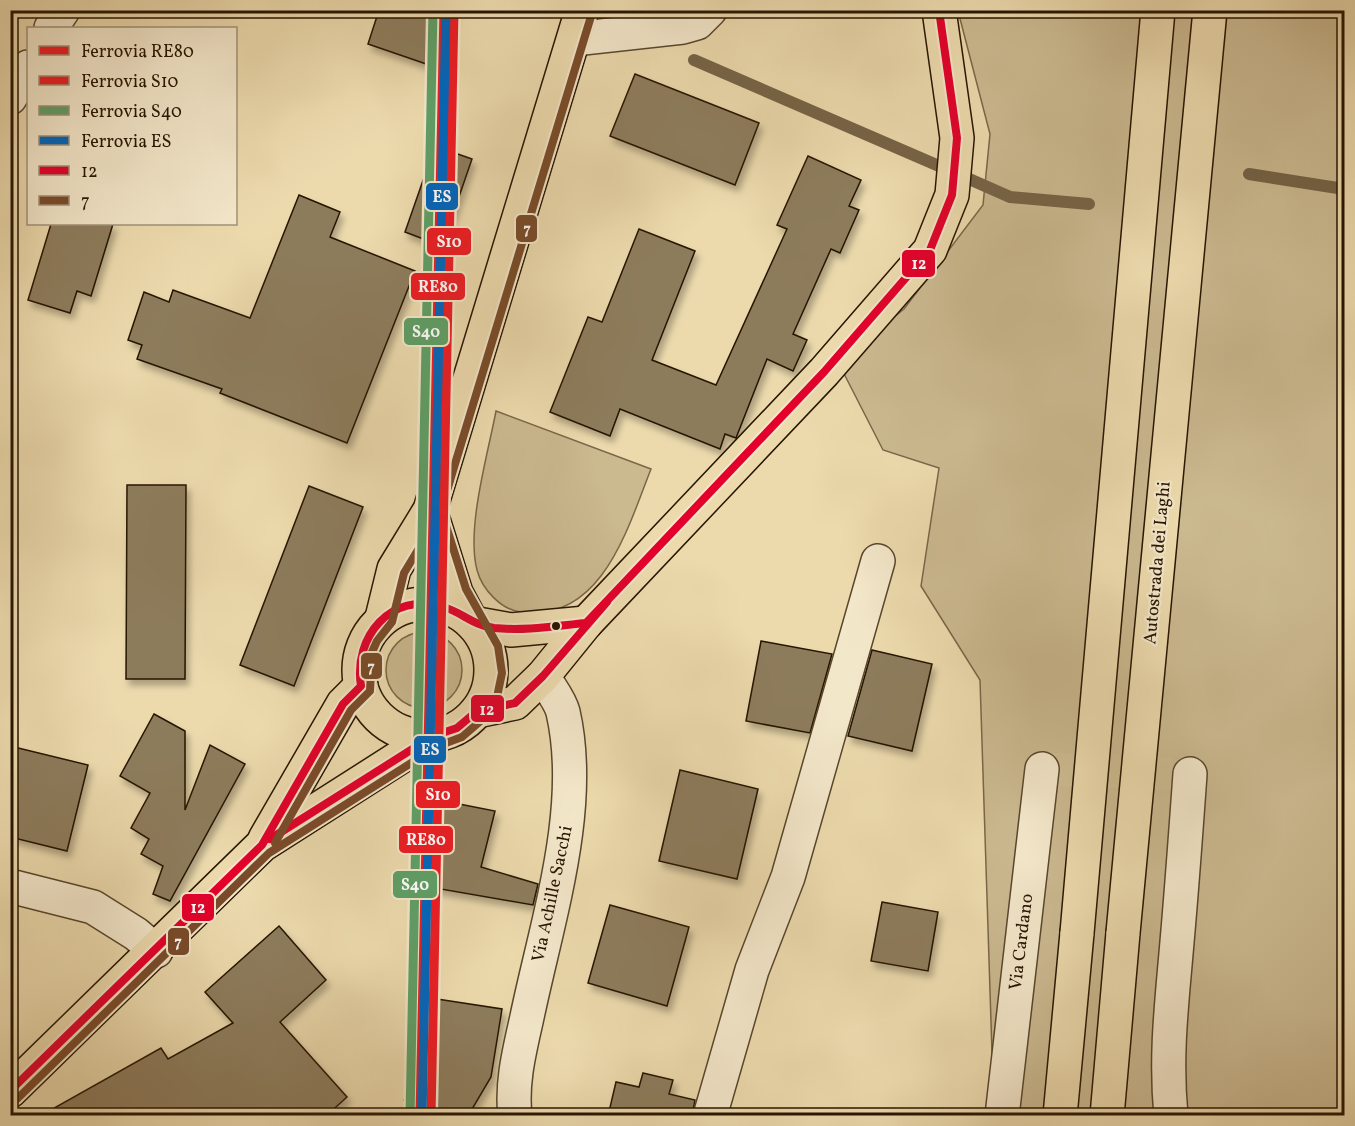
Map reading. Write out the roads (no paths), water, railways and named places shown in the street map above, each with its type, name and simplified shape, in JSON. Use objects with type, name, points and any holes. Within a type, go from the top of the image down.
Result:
[{"type":"main road","points":[[477,711],[515,703],[543,676],[586,623],[824,372],[930,250],[952,195],[957,138],[939,10]]},
{"type":"main road","points":[[1060,1116],[1158,10]]},
{"type":"main road","name":"Autostrada dei Laghi","points":[[1107,1116],[1210,10]]},
{"type":"main road","points":[[382,618],[394,569],[430,510],[578,25]]},
{"type":"main road","points":[[10,1091],[156,951],[262,845],[433,736],[457,728],[477,711],[487,693],[492,673],[488,650],[456,593],[430,510]]},
{"type":"main road","points":[[433,736],[413,736],[385,723],[374,712],[361,686],[359,663],[362,649],[368,635],[382,618],[397,609],[426,603],[451,608],[472,623],[511,630],[586,623]]},
{"type":"main road","points":[[262,845],[343,705],[361,686]]},
{"type":"street","points":[[52,27],[63,10]]},
{"type":"street","points":[[578,25],[683,27],[697,23],[710,10]]},
{"type":"street","points":[[10,98],[27,69]]},
{"type":"street","points":[[710,1116],[752,970],[788,876],[878,561]]},
{"type":"street","name":"Via Achille Sacchi","points":[[515,1116],[513,1096],[519,1054],[569,818],[563,709],[543,676]]},
{"type":"street","name":"Via Cardano","points":[[1002,1116],[1042,769]]},
{"type":"street","points":[[1171,1116],[1167,1075],[1170,999],[1177,945],[1190,774]]},
{"type":"street","points":[[10,886],[93,907],[136,934],[156,951]]},
{"type":"waterway","points":[[694,60],[939,166]]},
{"type":"waterway","points":[[1249,174],[1344,189]]},
{"type":"waterway","points":[[967,178],[1010,197],[1089,204]]},
{"type":"tunnel","points":[[1042,769],[1190,774]]},
{"type":"rail line","name":"S40","points":[[410,1116],[433,10]]},
{"type":"rail line","name":"RE80","points":[[420,1116],[444,10]]},
{"type":"rail line","name":"ES","points":[[422,1116],[446,10]]},
{"type":"rail line","name":"S10","points":[[431,1116],[454,10]]}]
